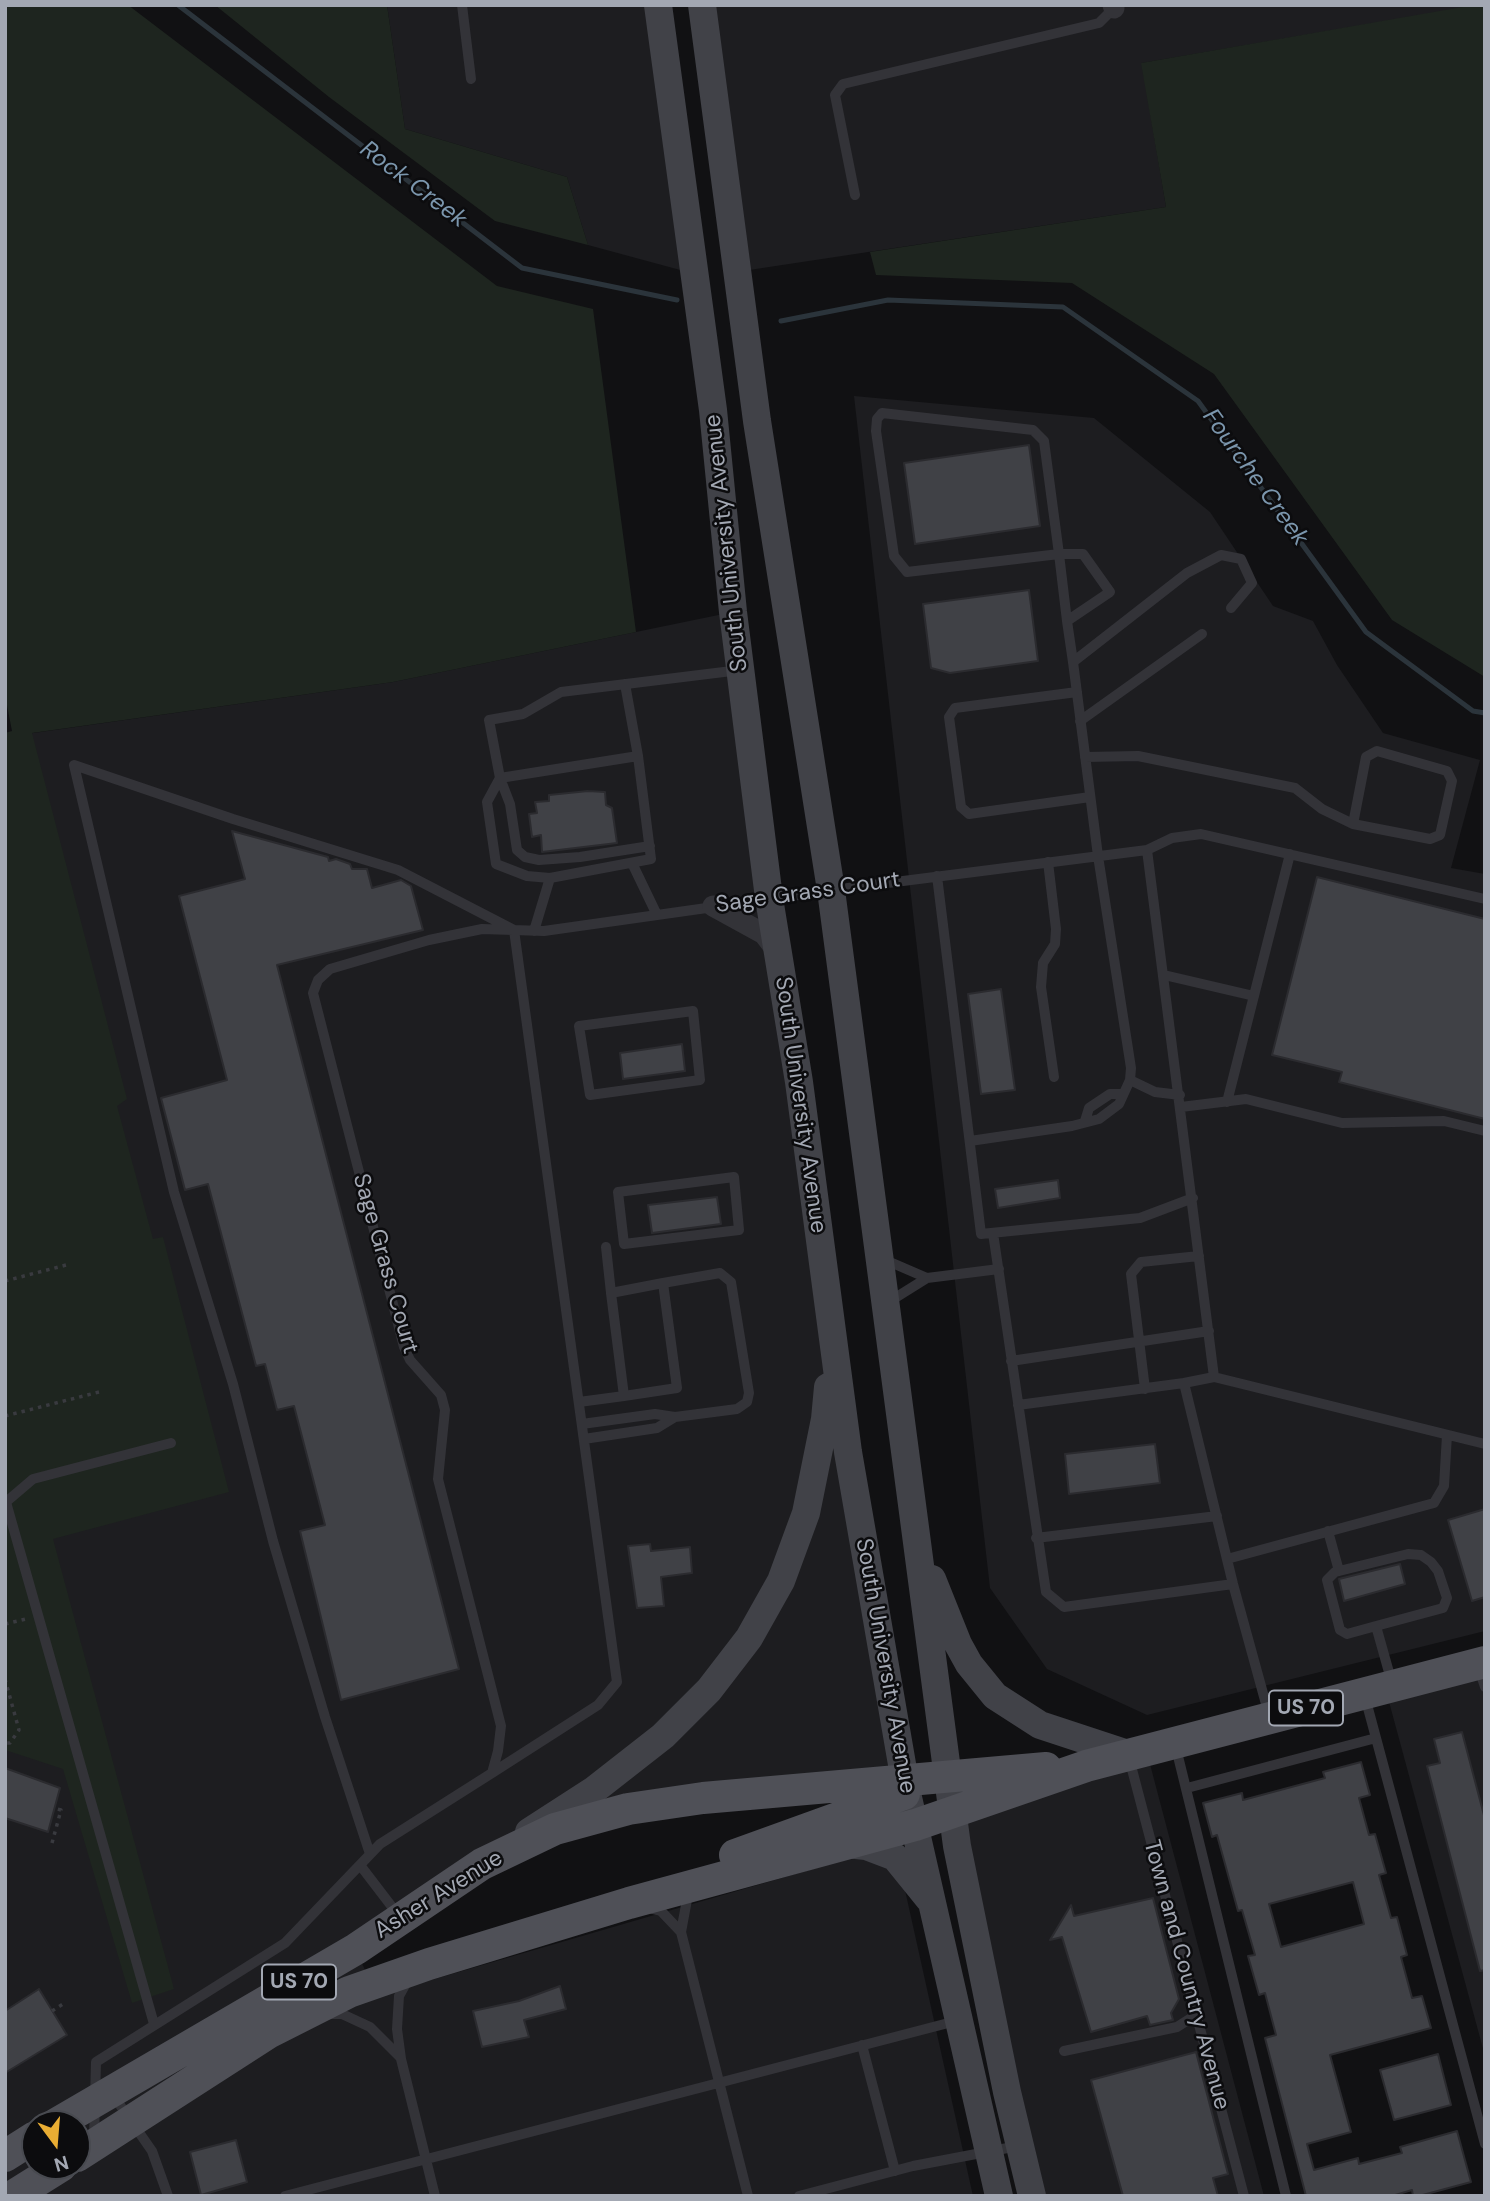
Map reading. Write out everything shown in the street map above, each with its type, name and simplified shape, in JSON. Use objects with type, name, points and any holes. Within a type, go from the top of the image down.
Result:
[{"type":"main road","name":"South University Avenue","points":[[658,5],[713,410],[740,670],[769,898],[799,1082],[848,1452],[906,1787],[999,2196]]},
{"type":"main road","name":"South University Avenue","points":[[702,5],[757,421],[831,890],[952,1813],[964,1886],[1032,2196]]},
{"type":"main road","points":[[482,1864],[594,1790],[663,1736],[709,1690],[749,1638],[781,1581],[806,1513],[825,1419],[827,1290]]},
{"type":"main road","points":[[913,1510],[936,1592],[958,1644],[989,1690],[1018,1714],[1040,1725],[1128,1754]]},
{"type":"main road","name":"US 70","points":[[952,1813],[1128,1754],[1378,1689],[1482,1671]]},
{"type":"main road","name":"US 70","points":[[948,1777],[1086,1766]]},
{"type":"main road","points":[[629,1903],[687,1873],[906,1787],[948,1777]]},
{"type":"main road","name":"Asher Avenue","points":[[78,2110],[356,1948],[482,1864],[555,1829],[628,1809],[703,1798],[906,1787]]},
{"type":"main road","name":"Asher Avenue","points":[[91,2147],[268,2033],[349,1992],[429,1964],[629,1903],[952,1813]]},
{"type":"main road","points":[[846,1844],[866,1846],[895,1857],[934,1905]]},
{"type":"main road","points":[[5,2156],[21,2146]]},
{"type":"main road","points":[[13,2196],[39,2180]]},
{"type":"street","points":[[713,906],[764,934],[777,951]]},
{"type":"lane","points":[[462,5],[471,79]]},
{"type":"lane","points":[[855,195],[835,95],[843,84],[1099,23],[1113,7]]},
{"type":"lane","points":[[970,1141],[1072,1126],[1099,1118],[1119,1104],[1130,1080],[1090,797],[1077,692],[1067,621],[1059,554],[1044,441],[1033,430],[882,413],[877,419],[894,556],[907,572],[1059,554],[1083,554],[1110,592],[1067,621]]},
{"type":"lane","points":[[1073,662],[1187,573],[1221,555],[1241,559],[1252,583],[1231,608]]},
{"type":"lane","points":[[1080,721],[1202,634]]},
{"type":"lane","points":[[650,846],[580,857],[539,860],[525,857],[517,850],[510,804],[500,778],[489,720],[523,714],[561,692],[740,670]]},
{"type":"lane","points":[[500,778],[486,802],[496,864],[527,876],[550,878],[651,859],[638,756],[625,684]]},
{"type":"lane","points":[[1077,692],[955,708],[949,718],[961,807],[969,814],[1090,797]]},
{"type":"lane","points":[[1085,757],[1138,756],[1295,788],[1322,809],[1353,824],[1430,839],[1440,835],[1452,780],[1447,771],[1377,751],[1366,757],[1353,824]]},
{"type":"lane","points":[[500,778],[638,756]]},
{"type":"lane","points":[[91,2132],[102,2096],[96,2062],[285,1943],[380,1844],[598,1705],[617,1682],[514,930],[398,870],[233,819],[74,765],[174,1192],[233,1384],[273,1541],[325,1717],[370,1854]]},
{"type":"lane","name":"Sage Grass Court","points":[[492,1773],[501,1726],[438,1479],[445,1410],[441,1395],[410,1360],[404,1347],[313,993],[318,980],[330,969],[442,937],[482,929],[534,931],[657,915],[769,898],[1147,850],[1172,838],[1201,834],[1485,898]]},
{"type":"lane","points":[[1147,850],[1214,1377]]},
{"type":"lane","points":[[1227,1102],[1290,854]]},
{"type":"lane","points":[[1048,862],[1056,929],[1055,944],[1043,963],[1041,987],[1054,1077]]},
{"type":"lane","points":[[632,863],[657,915]]},
{"type":"lane","points":[[937,876],[981,1234],[1140,1218],[1192,1198]]},
{"type":"lane","points":[[534,931],[550,878]]},
{"type":"lane","points":[[1164,975],[1254,996]]},
{"type":"lane","points":[[693,1012],[700,1080],[590,1095],[579,1027],[693,1012]]},
{"type":"lane","points":[[1130,1080],[1163,1094],[1180,1095]]},
{"type":"lane","points":[[1181,1107],[1246,1099],[1342,1123],[1381,1125],[1444,1121],[1485,1131]]},
{"type":"lane","points":[[734,1177],[739,1230],[624,1244],[618,1192],[734,1177]]},
{"type":"lane","points":[[993,1233],[1046,1592],[1053,1601],[1064,1606],[1233,1584]]},
{"type":"lane","points":[[606,1247],[624,1396]]},
{"type":"lane","points":[[1145,1389],[1131,1274],[1141,1262],[1199,1256]]},
{"type":"lane","points":[[878,1257],[927,1278]]},
{"type":"lane","points":[[884,1304],[927,1278],[999,1269]]},
{"type":"lane","points":[[582,1424],[655,1414],[675,1417],[737,1409],[747,1402],[749,1392],[731,1282],[720,1273],[611,1293]]},
{"type":"lane","points":[[579,1402],[677,1388],[663,1283]]},
{"type":"lane","points":[[1011,1360],[1209,1331]]},
{"type":"lane","points":[[1018,1405],[1145,1389],[1214,1377],[1485,1444]]},
{"type":"lane","points":[[1184,1383],[1269,1717]]},
{"type":"lane","points":[[584,1439],[657,1428],[675,1417]]},
{"type":"lane","points":[[1227,1559],[1434,1503],[1444,1486],[1447,1435]]},
{"type":"lane","points":[[154,2024],[6,1502],[33,1479],[171,1443]]},
{"type":"lane","points":[[1036,1538],[1217,1516]]},
{"type":"lane","points":[[1328,1531],[1339,1571]]},
{"type":"lane","points":[[1408,1553],[1421,1555],[1438,1572],[1447,1598],[1443,1608],[1347,1634],[1340,1630],[1327,1580],[1339,1571],[1408,1553]]},
{"type":"lane","points":[[1376,1626],[1376,1738],[1485,2144]]},
{"type":"lane","points":[[1186,1788],[1376,1738]]},
{"type":"lane","points":[[1174,1742],[1286,2196]]},
{"type":"lane","name":"Town and Country Avenue","points":[[1128,1754],[1244,2196]]},
{"type":"lane","points":[[360,1865],[401,1918]]},
{"type":"lane","points":[[690,1886],[681,1932],[748,2196]]},
{"type":"lane","points":[[629,1903],[661,1911],[681,1932]]},
{"type":"lane","points":[[429,1964],[409,1978],[399,1996],[396,2020],[401,2059],[435,2196]]},
{"type":"lane","points":[[305,2013],[342,2014],[357,2019],[382,2036],[401,2059]]},
{"type":"lane","points":[[1065,2051],[1177,2027],[1196,2015]]},
{"type":"lane","points":[[285,2196],[959,2021]]},
{"type":"lane","points":[[862,2045],[895,2171]]},
{"type":"lane","points":[[102,2096],[131,2122],[152,2151],[167,2196]]},
{"type":"lane","points":[[799,2196],[895,2171],[1020,2145]]},
{"type":"path","points":[[5,1281],[70,1264]]},
{"type":"path","points":[[5,1416],[103,1391]]},
{"type":"path","points":[[5,1624],[38,1615]]},
{"type":"path","points":[[5,1679],[19,1730],[10,1743],[5,1743]]},
{"type":"path","points":[[52,1843],[61,1810],[54,1808]]},
{"type":"path","points":[[52,2011],[64,2004]]},
{"type":"shaded area","points":[[5,5],[128,5],[497,286],[593,309],[636,632],[393,682],[32,733],[127,1099],[117,1106],[153,1239],[163,1237],[229,1492],[53,1539],[174,1989],[132,2003],[63,1769],[5,1750],[5,733],[12,731],[5,695]]},
{"type":"shaded area","points":[[215,5],[387,5],[405,129],[567,177],[588,245],[495,221],[329,97]]},
{"type":"shaded area","points":[[387,5],[658,5],[695,274],[588,245],[567,177],[405,129]]},
{"type":"shaded area","points":[[702,5],[1474,6],[1142,63],[1166,207],[736,272]]},
{"type":"shaded area","points":[[1485,5],[1485,677],[1392,620],[1214,374],[1072,283],[876,275],[870,252],[1166,207],[1141,63]]},
{"type":"shaded area","points":[[854,396],[1094,418],[1210,512],[1273,606],[1313,621],[1337,665],[1383,733],[1480,760],[1451,868],[1485,874],[1485,1631],[1147,1715],[1047,1669],[990,1588]]},
{"type":"shaded area","points":[[733,612],[904,1781],[588,1820],[356,1949],[376,1996],[895,1845],[973,2196],[5,2196],[5,737],[393,682]]},
{"type":"shaded area","points":[[1485,1662],[1485,2056],[1385,1687]]},
{"type":"shaded area","points":[[1146,1749],[1264,2196],[1032,2196],[952,1813]]},
{"type":"building","points":[[1029,445],[1040,526],[915,544],[904,463]]},
{"type":"building","points":[[1029,590],[1038,661],[950,673],[931,668],[923,604]]},
{"type":"building","points":[[605,792],[606,805],[612,808],[617,843],[542,852],[541,835],[532,837],[529,814],[537,813],[535,802],[549,801],[549,795]]},
{"type":"building","points":[[232,831],[328,857],[329,861],[336,859],[350,864],[352,869],[367,869],[372,888],[401,880],[411,886],[423,930],[277,965],[459,1669],[341,1700],[300,1531],[325,1525],[294,1406],[277,1410],[265,1364],[256,1366],[208,1184],[185,1190],[161,1098],[227,1080],[179,896],[245,879]]},
{"type":"building","points":[[1317,877],[1485,919],[1485,1119],[1339,1082],[1342,1072],[1272,1055]]},
{"type":"building","points":[[1001,989],[1015,1090],[981,1094],[968,994]]},
{"type":"building","points":[[682,1044],[685,1071],[623,1079],[620,1053]]},
{"type":"building","points":[[1058,1180],[1060,1198],[998,1208],[995,1189]]},
{"type":"building","points":[[717,1197],[721,1224],[652,1233],[648,1205]]},
{"type":"building","points":[[1155,1444],[1160,1483],[1069,1494],[1065,1454]]},
{"type":"building","points":[[1485,1509],[1485,1597],[1472,1601],[1448,1520]]},
{"type":"building","points":[[650,1544],[651,1551],[690,1547],[692,1573],[661,1577],[664,1606],[637,1608],[628,1546]]},
{"type":"building","points":[[1400,1564],[1405,1584],[1344,1601],[1339,1579]]},
{"type":"building","points":[[1462,1732],[1485,1819],[1485,1970],[1480,1971],[1427,1766],[1440,1763],[1434,1739]]},
{"type":"building","points":[[1361,1762],[1370,1795],[1359,1798],[1369,1835],[1375,1834],[1386,1873],[1379,1875],[1391,1918],[1397,1917],[1407,1955],[1401,1957],[1412,1998],[1422,1996],[1431,2028],[1330,2055],[1351,2132],[1307,2144],[1314,2170],[1358,2158],[1359,2164],[1402,2153],[1400,2147],[1457,2131],[1471,2182],[1419,2196],[1413,2196],[1412,2190],[1392,2196],[1306,2196],[1265,2038],[1276,2035],[1265,1993],[1259,1995],[1248,1956],[1255,1955],[1242,1910],[1238,1911],[1217,1835],[1212,1837],[1203,1803],[1242,1793],[1243,1800],[1325,1778],[1323,1772]],"holes":[[[1353,1882],[1364,1924],[1281,1947],[1269,1904]]]},
{"type":"building","points":[[5,1768],[60,1788],[48,1832],[5,1818]]},
{"type":"building","points":[[1153,1898],[1179,1999],[1171,2013],[1173,2020],[1150,2025],[1147,2016],[1091,2032],[1062,1937],[1050,1940],[1071,1905],[1074,1916]]},
{"type":"building","points":[[560,1986],[566,2009],[524,2020],[529,2037],[482,2047],[473,2011],[519,2001]]},
{"type":"building","points":[[39,1989],[67,2035],[5,2073],[5,2011]]},
{"type":"building","points":[[1196,2052],[1228,2174],[1213,2178],[1218,2196],[1123,2196],[1091,2080]]},
{"type":"building","points":[[1438,2054],[1451,2105],[1394,2120],[1380,2070]]},
{"type":"building","points":[[236,2140],[247,2182],[201,2195],[190,2152]]},
{"type":"waterway","name":"Rock Creek","points":[[178,5],[522,268],[677,300]]},
{"type":"waterway","name":"Fourche Creek","points":[[781,321],[888,300],[1063,307],[1198,401],[1366,632],[1473,711],[1485,713]]}]
